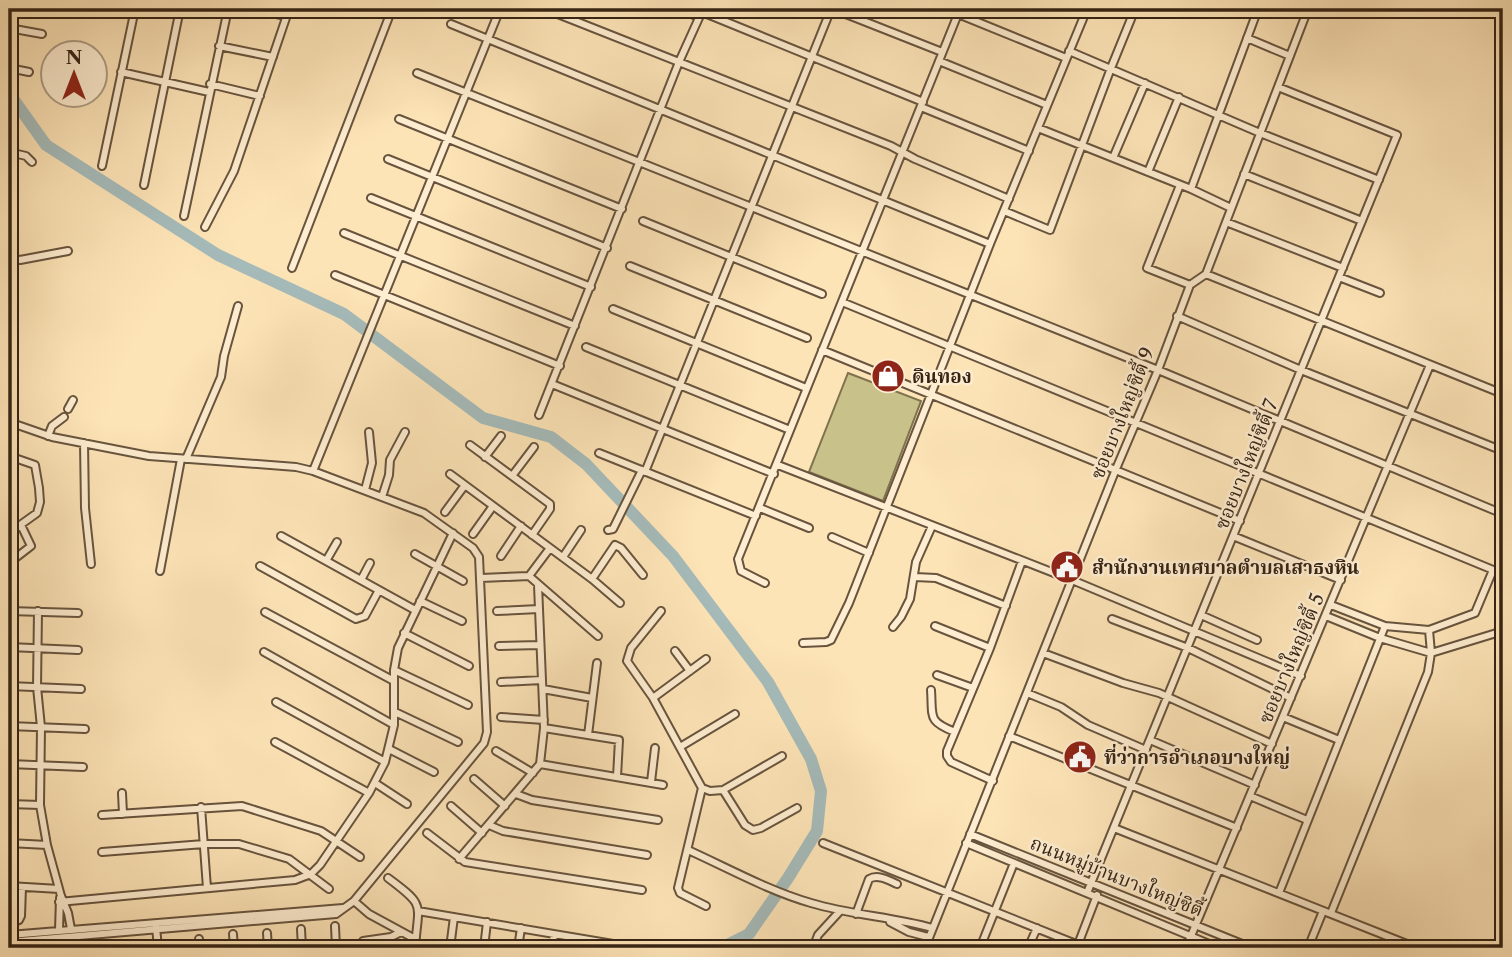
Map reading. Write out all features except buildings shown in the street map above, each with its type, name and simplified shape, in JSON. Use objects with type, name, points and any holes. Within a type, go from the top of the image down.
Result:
[{"type":"street","points":[[102,166],[135,9]]},
{"type":"street","points":[[144,185],[180,9]]},
{"type":"street","points":[[184,216],[228,9]]},
{"type":"street","points":[[205,227],[234,171],[288,12],[252,9]]},
{"type":"street","points":[[292,268],[392,9]]},
{"type":"street","points":[[313,471],[500,9]]},
{"type":"street","points":[[545,9],[903,151],[915,159],[1009,199]]},
{"type":"street","points":[[679,9],[702,13],[811,56],[1029,150]]},
{"type":"street","points":[[608,530],[613,529],[621,516],[662,429],[832,9],[942,52]]},
{"type":"street","points":[[803,643],[827,642],[834,634],[869,553],[990,244],[1086,12],[1068,9]]},
{"type":"street","points":[[1191,189],[1258,9]]},
{"type":"street","points":[[1180,185],[1147,268],[1190,285],[1206,274],[1308,9]]},
{"type":"street","points":[[765,583],[741,571],[738,562],[959,12],[1067,55],[1111,68],[1260,133],[1379,180]]},
{"type":"street","points":[[539,415],[679,62],[702,13]]},
{"type":"street","points":[[1004,211],[1050,230],[1133,14]]},
{"type":"street","points":[[451,24],[990,244]]},
{"type":"street","points":[[9,28],[42,34]]},
{"type":"street","points":[[1247,38],[1290,56]]},
{"type":"street","points":[[219,46],[273,57]]},
{"type":"street","points":[[939,61],[1047,105]]},
{"type":"street","points":[[9,68],[29,72]]},
{"type":"street","points":[[121,72],[164,83],[260,96]]},
{"type":"street","points":[[417,73],[1158,370],[1503,514]]},
{"type":"street","points":[[1113,158],[1145,83]]},
{"type":"street","name":"ซอยบางใหญ่ซิตี้ 7","points":[[1087,893],[1397,135],[1278,87]]},
{"type":"street","points":[[1148,173],[1179,97]]},
{"type":"street","points":[[399,119],[622,209]]},
{"type":"street","points":[[1038,128],[1191,189],[1231,208]]},
{"type":"street","points":[[9,152],[26,156],[32,162]]},
{"type":"street","points":[[388,159],[607,248]]},
{"type":"street","points":[[1244,174],[1362,221]]},
{"type":"street","points":[[370,198],[591,287]]},
{"type":"street","points":[[643,221],[822,294]]},
{"type":"street","points":[[1226,222],[1343,268]]},
{"type":"street","points":[[344,233],[575,327]]},
{"type":"street","points":[[9,258],[20,260],[68,251]]},
{"type":"street","points":[[631,266],[807,338]]},
{"type":"street","points":[[1206,274],[1503,394]]},
{"type":"street","points":[[335,275],[560,366]]},
{"type":"street","points":[[1339,277],[1380,293]]},
{"type":"street","name":"ซอยบางใหญ่ซิตี้ 9","points":[[925,948],[1190,285]]},
{"type":"street","points":[[842,302],[1503,574]]},
{"type":"street","points":[[160,570],[183,459],[221,377],[238,306]]},
{"type":"street","points":[[613,309],[806,388]]},
{"type":"street","points":[[1177,316],[1409,415],[1503,451]]},
{"type":"street","points":[[586,347],[790,430]]},
{"type":"street","points":[[822,350],[1240,521]]},
{"type":"street","name":"ซอยบางใหญ่ซิตี้ 5","points":[[1186,948],[1430,365]]},
{"type":"street","points":[[552,384],[774,474]]},
{"type":"street","points":[[68,409],[73,400]]},
{"type":"street","points":[[48,436],[52,426],[64,417]]},
{"type":"street","points":[[9,422],[48,436],[183,459],[296,467],[424,513],[478,552],[486,738],[354,901],[336,915],[156,930],[9,935]]},
{"type":"street","points":[[365,491],[373,456],[369,432]]},
{"type":"street","points":[[382,497],[389,475],[390,460],[405,432]]},
{"type":"street","points":[[485,457],[501,436]]},
{"type":"street","points":[[84,443],[85,508],[91,564]]},
{"type":"street","points":[[470,445],[551,506],[533,535]]},
{"type":"street","points":[[512,476],[534,447]]},
{"type":"street","points":[[599,453],[757,516]]},
{"type":"street","points":[[373,456],[390,460]]},
{"type":"street","points":[[9,533],[37,513],[40,502],[35,465],[11,458]]},
{"type":"street","points":[[778,465],[1072,580],[1301,676]]},
{"type":"street","points":[[450,474],[592,579],[620,603]]},
{"type":"street","points":[[445,512],[465,485]]},
{"type":"street","points":[[473,534],[493,506]]},
{"type":"street","points":[[760,508],[809,528]]},
{"type":"street","points":[[9,563],[31,546],[21,525]]},
{"type":"street","points":[[500,556],[521,526]]},
{"type":"street","points":[[893,627],[910,599],[916,562],[932,526]]},
{"type":"street","points":[[563,557],[581,530]]},
{"type":"street","points":[[9,886],[61,897],[295,880],[311,874],[346,828],[385,762],[394,725],[394,670],[398,648],[453,533]]},
{"type":"street","points":[[281,536],[415,610]]},
{"type":"street","points":[[1233,536],[1341,580]]},
{"type":"street","points":[[832,537],[869,553]]},
{"type":"street","points":[[326,561],[337,542]]},
{"type":"street","points":[[592,579],[615,545],[621,548],[643,576]]},
{"type":"street","points":[[529,576],[550,548]]},
{"type":"street","points":[[415,554],[463,581]]},
{"type":"street","points":[[993,781],[957,766],[948,760],[947,751],[1022,561]]},
{"type":"street","points":[[361,580],[370,563]]},
{"type":"street","points":[[260,566],[356,620],[365,616],[379,590]]},
{"type":"street","points":[[1331,605],[1385,626],[1429,630],[1475,613],[1493,570]]},
{"type":"street","points":[[481,578],[529,576]]},
{"type":"street","points":[[529,576],[598,636]]},
{"type":"street","points":[[915,577],[936,578],[1006,606]]},
{"type":"street","points":[[459,859],[540,764],[544,720],[538,586]]},
{"type":"street","points":[[420,601],[462,621]]},
{"type":"street","points":[[497,611],[539,609]]},
{"type":"street","points":[[9,611],[78,613]]},
{"type":"street","points":[[38,611],[40,805],[61,897],[65,932]]},
{"type":"street","points":[[661,611],[626,657],[628,664],[653,698],[702,788],[678,891],[706,906]]},
{"type":"street","points":[[265,612],[394,681]]},
{"type":"street","points":[[1201,615],[1257,640]]},
{"type":"street","points":[[1326,616],[1380,638],[1432,653],[1503,630]]},
{"type":"street","points":[[1112,619],[1188,648],[1292,698]]},
{"type":"street","points":[[935,626],[989,648]]},
{"type":"street","points":[[1279,893],[1385,626]]},
{"type":"street","points":[[1308,948],[1327,912],[1428,671],[1432,653],[1429,630]]},
{"type":"street","points":[[404,633],[469,666]]},
{"type":"street","points":[[499,646],[541,645]]},
{"type":"street","points":[[9,647],[78,650]]},
{"type":"street","points":[[675,651],[690,671]]},
{"type":"street","points":[[264,652],[394,725]]},
{"type":"street","points":[[1043,653],[1168,696],[1272,744]]},
{"type":"street","points":[[653,698],[706,659]]},
{"type":"street","points":[[587,735],[597,663]]},
{"type":"street","points":[[394,670],[468,705]]},
{"type":"street","points":[[937,675],[973,688]]},
{"type":"street","points":[[501,682],[542,680]]},
{"type":"street","points":[[9,686],[81,689]]},
{"type":"street","points":[[542,690],[592,698]]},
{"type":"street","points":[[932,690],[934,721],[955,732]]},
{"type":"street","points":[[1027,693],[1071,713],[1088,725],[1146,750]]},
{"type":"street","points":[[276,702],[385,762]]},
{"type":"street","points":[[395,712],[458,743]]},
{"type":"street","points":[[680,747],[735,714]]},
{"type":"street","points":[[501,717],[544,720]]},
{"type":"street","points":[[1283,717],[1339,740]]},
{"type":"street","points":[[9,726],[85,729]]},
{"type":"street","points":[[544,728],[619,740],[617,777]]},
{"type":"street","points":[[1009,736],[1237,828]]},
{"type":"street","points":[[1150,740],[1255,785]]},
{"type":"street","points":[[275,742],[369,793]]},
{"type":"street","points":[[651,782],[655,748]]},
{"type":"street","points":[[390,749],[434,772]]},
{"type":"street","points":[[496,751],[533,773]]},
{"type":"street","points":[[702,788],[715,792],[723,790],[782,756]]},
{"type":"street","points":[[9,764],[83,767]]},
{"type":"street","points":[[540,764],[663,785]]},
{"type":"street","points":[[474,779],[505,806]]},
{"type":"street","points":[[375,783],[407,804]]},
{"type":"street","points":[[723,790],[745,825],[753,830],[797,808]]},
{"type":"street","points":[[122,793],[123,814]]},
{"type":"street","points":[[516,794],[532,800],[657,820]]},
{"type":"street","points":[[1250,796],[1307,820]]},
{"type":"street","points":[[9,803],[40,805]]},
{"type":"street","points":[[102,815],[242,806],[321,831],[360,858]]},
{"type":"street","points":[[451,806],[482,833]]},
{"type":"street","points":[[201,807],[207,888]]},
{"type":"street","points":[[489,825],[503,831],[647,855]]},
{"type":"street","points":[[1114,828],[1416,948]]},
{"type":"street","points":[[427,833],[459,859],[642,890]]},
{"type":"street","name":"ถนนหมู่บ้านบางใหญ่ซิตี้","points":[[970,834],[1252,948]]},
{"type":"street","points":[[9,843],[47,845]]},
{"type":"street","points":[[102,852],[231,843],[289,859],[329,889]]},
{"type":"street","points":[[822,843],[1086,948]]},
{"type":"street","name":"ถนนหมู่บ้านบางใหญ่ซิตี้","points":[[966,843],[1219,948]]},
{"type":"street","points":[[688,850],[792,897],[840,911],[912,922],[932,928]]},
{"type":"street","points":[[980,948],[1014,863]]},
{"type":"street","points":[[856,914],[869,879],[880,877],[897,884]]},
{"type":"street","points":[[388,878],[412,896],[418,911],[415,948]]},
{"type":"street","points":[[9,924],[19,920],[21,916],[22,887]]},
{"type":"street","points":[[1078,947],[1101,887]]},
{"type":"street","points":[[61,897],[65,932]]},
{"type":"street","points":[[354,901],[369,914],[415,939]]},
{"type":"street","points":[[9,942],[156,921],[344,908]]},
{"type":"street","points":[[418,911],[637,948]]},
{"type":"street","points":[[813,948],[818,935],[840,911]]},
{"type":"street","points":[[450,948],[454,917]]},
{"type":"street","points":[[889,920],[909,932],[928,937]]},
{"type":"street","points":[[156,921],[158,948]]},
{"type":"street","points":[[484,948],[487,922]]},
{"type":"street","points":[[335,926],[336,948]]},
{"type":"street","points":[[518,948],[521,928]]},
{"type":"street","points":[[1028,948],[1037,928]]},
{"type":"street","points":[[301,929],[302,948]]},
{"type":"street","points":[[363,941],[391,937],[401,932]]},
{"type":"street","points":[[267,933],[268,948]]},
{"type":"street","points":[[233,934],[234,948]]},
{"type":"street","points":[[552,948],[554,934]]},
{"type":"street","points":[[199,939],[200,948]]},
{"type":"street","points":[[587,948],[588,940]]},
{"type":"shaded area","points":[[848,373],[921,401],[883,501],[809,472]]},
{"type":"waterway","points":[[9,93],[46,145],[218,255],[344,314],[483,418],[551,437],[586,464],[673,556],[768,682],[811,759],[821,791],[817,831],[788,878],[749,934],[721,948]]},
{"type":"place","name":"ดินทอง","points":[[888,376]]},
{"type":"place","name":"สำนักงานเทศบาลตำบลเสาธงหิน","points":[[1067,567]]},
{"type":"place","name":"ที่ว่าการอำเภอบางใหญ่","points":[[1080,757]]}]
